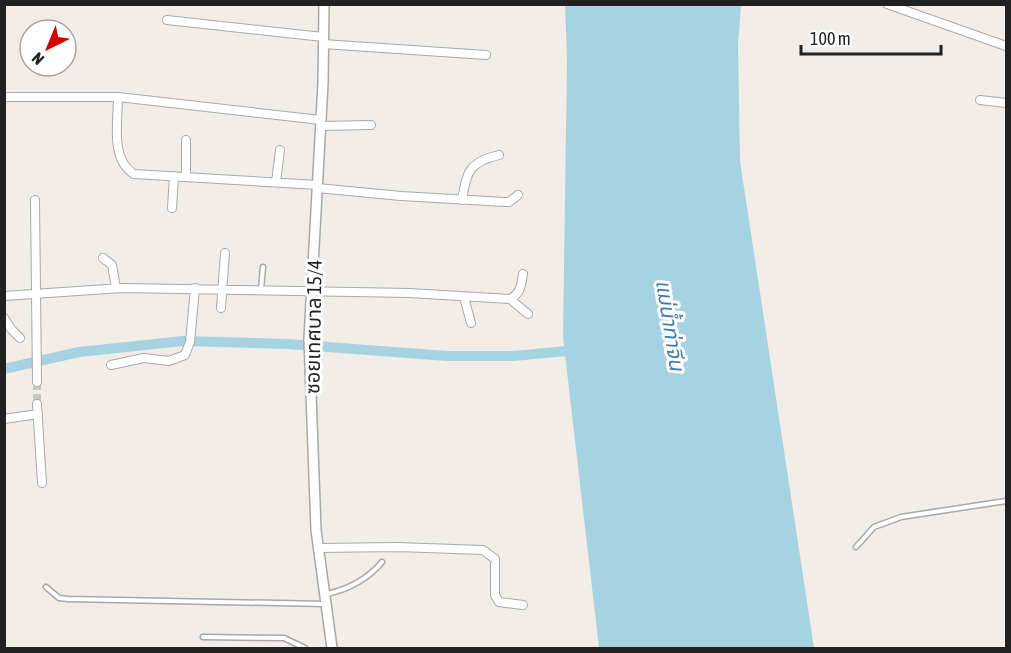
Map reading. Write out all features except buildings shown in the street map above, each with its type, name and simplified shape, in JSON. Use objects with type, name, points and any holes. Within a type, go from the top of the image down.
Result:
[{"type":"street","name":"ซอยเทศบาล 15/4","points":[[324,4],[321,123],[309,339],[318,548],[332,648]]},
{"type":"street","points":[[887,4],[1006,46]]},
{"type":"street","points":[[167,20],[323,40],[486,55]]},
{"type":"street","points":[[4,97],[118,97],[321,123],[371,125]]},
{"type":"street","points":[[118,97],[118,146],[123,165],[134,174],[276,182],[401,196],[462,200],[509,202],[518,195]]},
{"type":"street","points":[[980,100],[1006,103]]},
{"type":"street","points":[[186,140],[186,177]]},
{"type":"street","points":[[276,182],[280,150]]},
{"type":"street","points":[[462,200],[469,170],[481,160],[499,155]]},
{"type":"street","points":[[172,207],[174,176]]},
{"type":"street","points":[[35,200],[35,372],[37,382]]},
{"type":"street","points":[[221,308],[225,253]]},
{"type":"street","points":[[103,258],[112,265],[116,288]]},
{"type":"street","points":[[4,296],[116,288],[223,288],[510,299],[518,295],[521,290],[523,274]]},
{"type":"street","points":[[111,365],[144,358],[169,361],[185,355],[189,346],[195,288]]},
{"type":"street","points":[[464,297],[471,322]]},
{"type":"street","points":[[510,299],[528,314]]},
{"type":"street","points":[[4,318],[20,338]]},
{"type":"street","points":[[38,404],[42,483]]},
{"type":"street","points":[[4,419],[38,414]]},
{"type":"street","points":[[318,548],[397,547],[483,550],[495,559],[495,595],[499,602],[523,605]]},
{"type":"lane","points":[[261,289],[263,267]]},
{"type":"lane","points":[[856,547],[874,527],[901,517],[1006,501]]},
{"type":"lane","points":[[46,587],[59,598],[68,599],[324,599],[370,576],[382,562]]},
{"type":"lane","points":[[203,637],[284,638],[305,648]]},
{"type":"water","name":"แม่น้ำท่าจีน","points":[[565,5],[741,5],[738,44],[740,161],[814,648],[599,648],[563,337],[567,59]]},
{"type":"waterway","points":[[4,369],[79,352],[183,341],[288,344],[447,356],[514,356],[577,350]]},
{"type":"tunnel","points":[[37,382],[37,404]]}]
